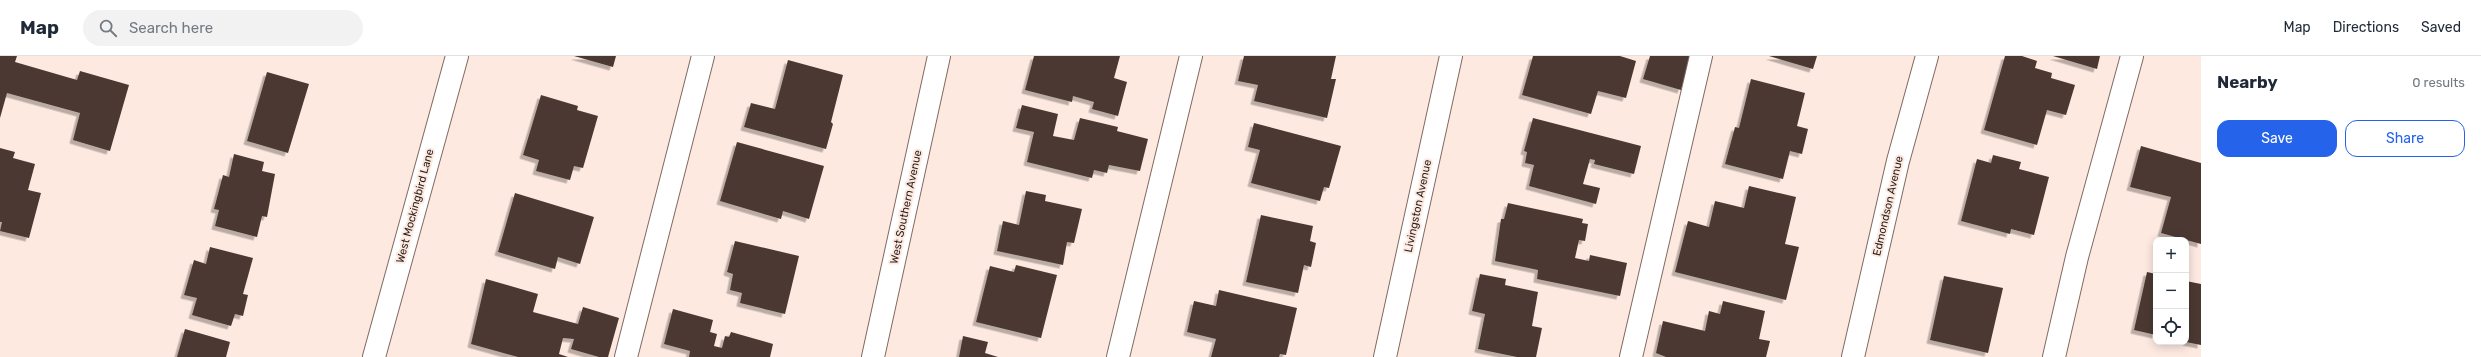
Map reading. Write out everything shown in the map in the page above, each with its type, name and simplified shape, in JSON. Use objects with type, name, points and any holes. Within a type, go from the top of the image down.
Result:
[{"type":"street","name":"West Mockingbird Lane","points":[[374,357],[457,56]]},
{"type":"street","points":[[626,357],[703,56]]},
{"type":"street","name":"West Southern Avenue","points":[[873,357],[939,56]]},
{"type":"street","points":[[1118,357],[1191,56]]},
{"type":"street","name":"Livingston Avenue","points":[[1385,357],[1451,56]]},
{"type":"street","points":[[1631,357],[1702,56]]},
{"type":"street","name":"Edmondson Avenue","points":[[1852,357],[1898,161],[1927,56]]},
{"type":"street","points":[[2054,357],[2077,257],[2132,56]]},
{"type":"building","points":[[0,56],[17,56],[15,62],[77,80],[80,71],[129,85],[110,151],[73,140],[80,113],[7,93],[0,118]]},
{"type":"building","points":[[574,56],[616,56],[613,67]]},
{"type":"building","points":[[1034,56],[1120,56],[1114,78],[1127,82],[1118,116],[1092,109],[1094,102],[1073,96],[1072,102],[1025,90]]},
{"type":"building","points":[[1244,56],[1336,56],[1331,79],[1336,79],[1327,118],[1254,101],[1258,85],[1238,81]]},
{"type":"building","points":[[1533,56],[1620,56],[1636,61],[1626,98],[1598,91],[1591,114],[1522,95]]},
{"type":"building","points":[[1650,56],[1691,56],[1681,90],[1643,79]]},
{"type":"building","points":[[1769,56],[1817,56],[1813,69]]},
{"type":"building","points":[[2005,56],[2022,56],[2037,61],[2035,68],[2052,73],[2051,78],[2075,85],[2066,115],[2047,110],[2037,145],[1984,130]]},
{"type":"building","points":[[2053,56],[2100,56],[2097,69]]},
{"type":"building","points":[[788,60],[843,75],[831,122],[833,124],[826,149],[744,127],[751,103],[775,109]]},
{"type":"building","points":[[267,72],[309,84],[288,153],[247,141]]},
{"type":"building","points":[[1751,79],[1805,93],[1797,126],[1808,129],[1802,154],[1790,151],[1783,179],[1725,164],[1735,127],[1739,128]]},
{"type":"building","points":[[541,95],[578,106],[577,110],[598,116],[583,168],[574,166],[570,180],[536,171],[539,160],[523,155]]},
{"type":"building","points":[[1022,105],[1058,114],[1053,136],[1074,140],[1080,118],[1118,127],[1117,131],[1148,139],[1140,171],[1109,165],[1107,173],[1094,170],[1092,178],[1027,162],[1034,132],[1016,128]]},
{"type":"building","points":[[1533,118],[1641,146],[1634,174],[1594,164],[1595,160],[1590,159],[1583,184],[1600,188],[1596,204],[1529,186],[1534,165],[1525,163],[1527,152],[1524,151]]},
{"type":"building","points":[[1254,123],[1341,146],[1329,188],[1324,187],[1320,201],[1251,183],[1260,150],[1248,147]]},
{"type":"building","points":[[737,142],[824,166],[809,219],[783,211],[781,219],[720,201]]},
{"type":"building","points":[[2141,146],[2201,163],[2201,244],[2189,241],[2189,237],[2176,237],[2161,233],[2171,197],[2130,187]]},
{"type":"building","points":[[0,148],[15,152],[13,158],[35,164],[28,190],[41,193],[29,238],[0,231],[2,222],[0,222]]},
{"type":"building","points":[[234,154],[264,162],[262,171],[275,174],[267,217],[262,216],[257,237],[215,226],[219,210],[214,209],[223,175],[229,177]]},
{"type":"building","points":[[1993,155],[2021,162],[2019,169],[2049,177],[2034,235],[2011,229],[2010,234],[1961,221],[1977,159],[1991,163]]},
{"type":"building","points":[[1749,186],[1796,197],[1785,244],[1799,247],[1786,300],[1675,272],[1688,221],[1709,227],[1715,201],[1744,208]]},
{"type":"building","points":[[1026,191],[1046,195],[1045,201],[1082,209],[1074,243],[1067,242],[1063,265],[997,251],[1003,221],[1019,225]]},
{"type":"building","points":[[515,193],[594,217],[580,264],[558,257],[555,269],[498,252]]},
{"type":"building","points":[[1508,203],[1583,219],[1582,223],[1588,224],[1585,241],[1579,240],[1575,258],[1589,261],[1590,255],[1627,263],[1620,296],[1537,279],[1538,270],[1495,261],[1501,219],[1504,219]]},
{"type":"building","points":[[1261,215],[1313,226],[1310,241],[1316,243],[1311,267],[1304,265],[1298,293],[1246,282]]},
{"type":"building","points":[[735,241],[799,256],[785,314],[740,303],[742,293],[730,290],[733,274],[727,272]]},
{"type":"building","points":[[210,247],[253,258],[243,294],[248,295],[243,316],[235,314],[231,326],[192,315],[197,298],[184,295],[194,260],[206,264]]},
{"type":"building","points":[[1016,265],[1057,275],[1041,338],[976,322],[990,266],[1014,272]]},
{"type":"building","points":[[2147,272],[2153,273],[2153,334],[2134,330]]},
{"type":"building","points":[[1480,274],[1506,279],[1505,285],[1538,292],[1532,326],[1542,328],[1536,357],[1517,357],[1478,349],[1485,314],[1472,311]]},
{"type":"building","points":[[1944,276],[2003,288],[1988,353],[1930,340]]},
{"type":"building","points":[[486,279],[538,294],[533,312],[578,324],[583,307],[619,318],[608,357],[599,357],[571,349],[574,339],[563,338],[559,354],[568,357],[518,357],[471,344]]},
{"type":"building","points":[[2189,282],[2201,284],[2201,345],[2189,343]]},
{"type":"building","points":[[1219,290],[1297,308],[1286,355],[1280,354],[1279,357],[1211,357],[1216,339],[1187,332],[1194,301],[1216,306]]},
{"type":"building","points":[[1723,301],[1765,311],[1759,339],[1770,341],[1766,357],[1666,357],[1656,353],[1663,321],[1705,331],[1709,311],[1720,314]]},
{"type":"building","points":[[673,309],[713,320],[710,332],[717,334],[714,346],[722,348],[725,336],[729,337],[731,332],[773,344],[770,357],[689,357],[690,351],[664,344]]},
{"type":"building","points":[[185,329],[230,342],[226,357],[177,357]]},
{"type":"building","points":[[963,336],[988,342],[985,353],[998,357],[959,357]]}]
